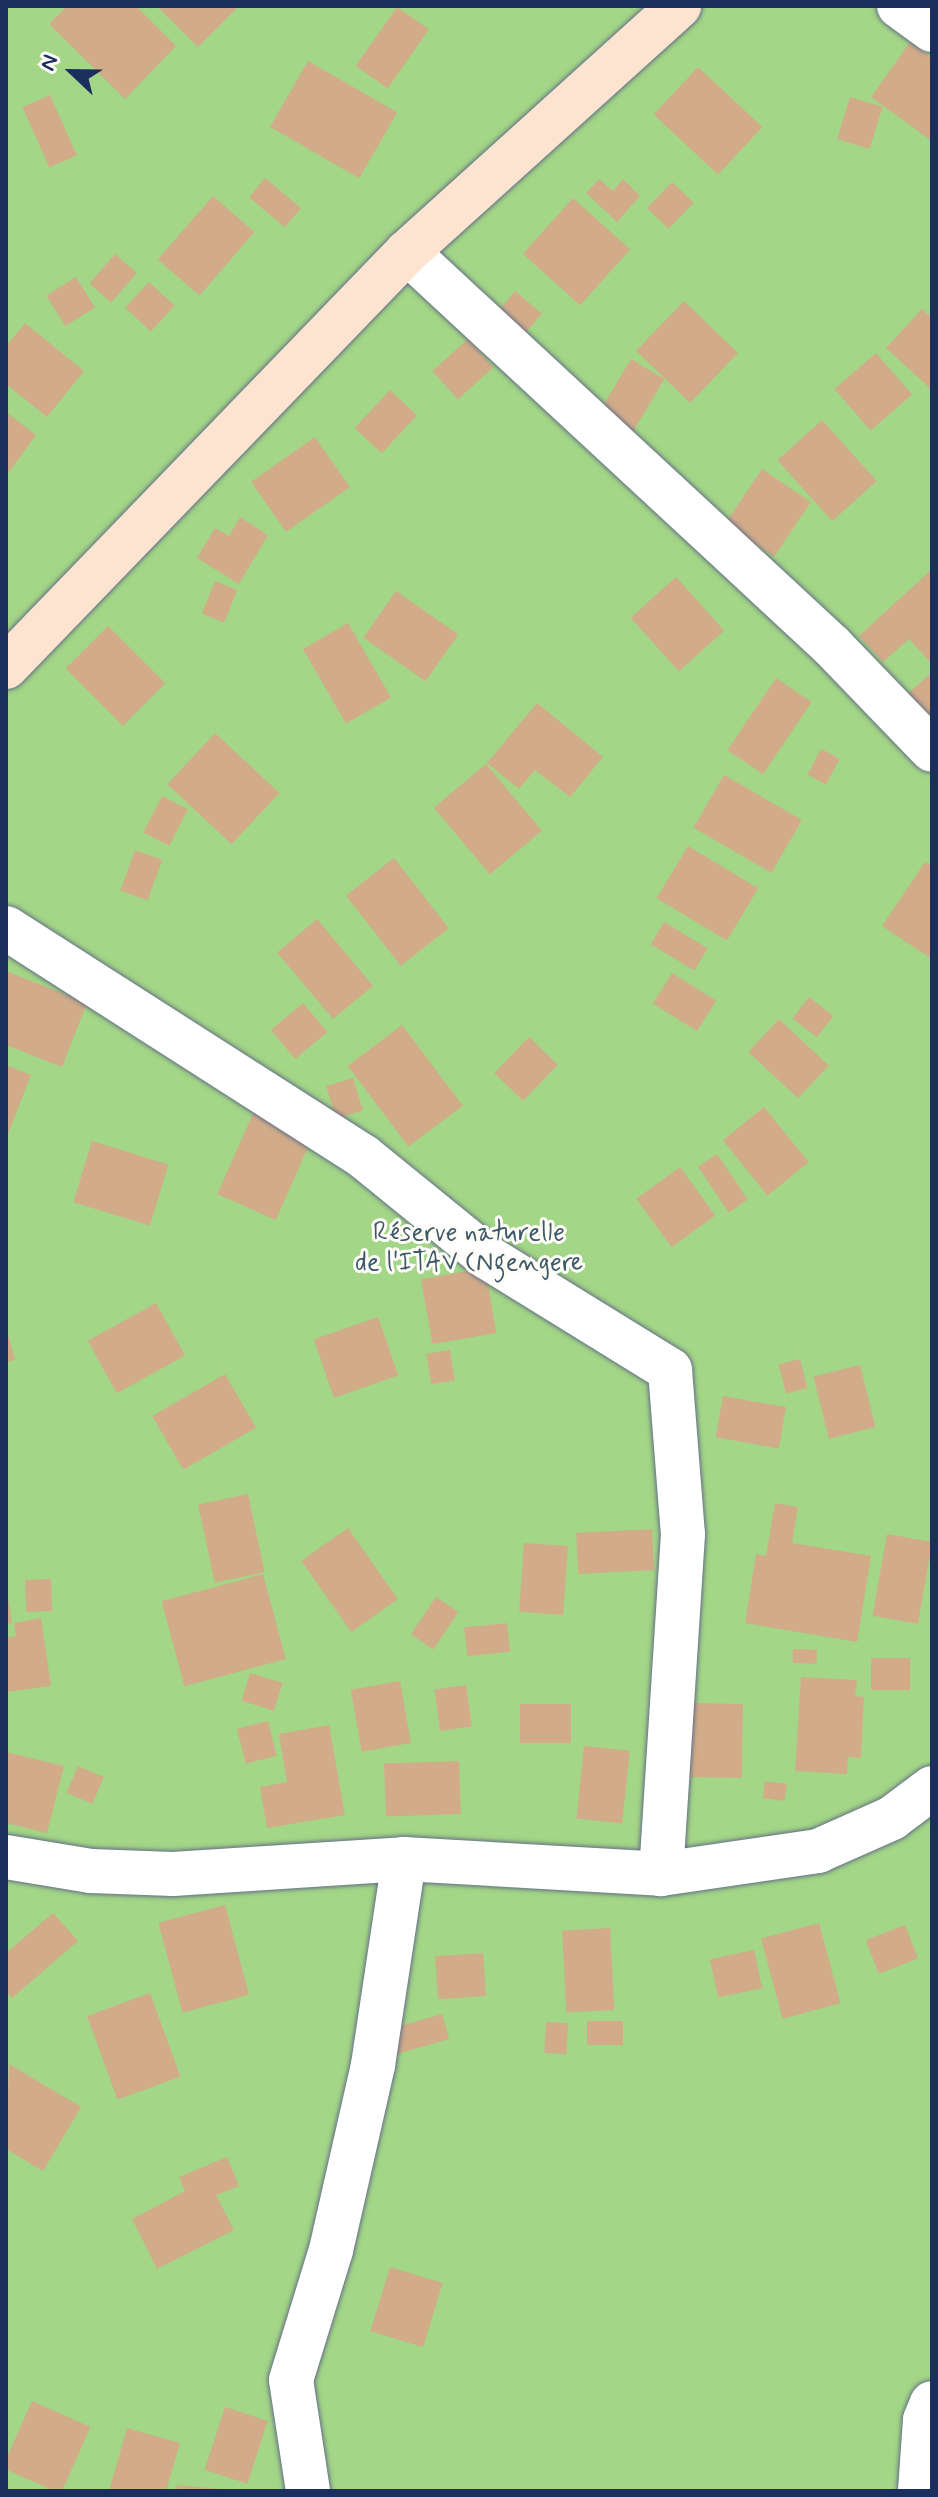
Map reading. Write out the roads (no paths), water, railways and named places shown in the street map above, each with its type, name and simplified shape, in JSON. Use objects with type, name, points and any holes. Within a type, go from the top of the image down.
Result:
[{"type":"street","points":[[6,667],[407,252],[679,6]]},
{"type":"street","points":[[899,6],[932,30]]},
{"type":"street","points":[[407,252],[832,646],[932,750]]},
{"type":"street","points":[[6,928],[364,1157],[487,1257],[670,1370],[683,1534],[661,1874]]},
{"type":"street","points":[[6,1857],[91,1871],[173,1874],[404,1859],[661,1874],[818,1851],[892,1818],[932,1788]]},
{"type":"street","points":[[308,2491],[291,2380],[331,2250],[373,2065],[404,1859]]},
{"type":"street","points":[[920,2491],[925,2420],[932,2403]]},
{"type":"park label","name":"Réserve naturelle de l'ITAV (Ngengere","points":[[469,1249]]}]
